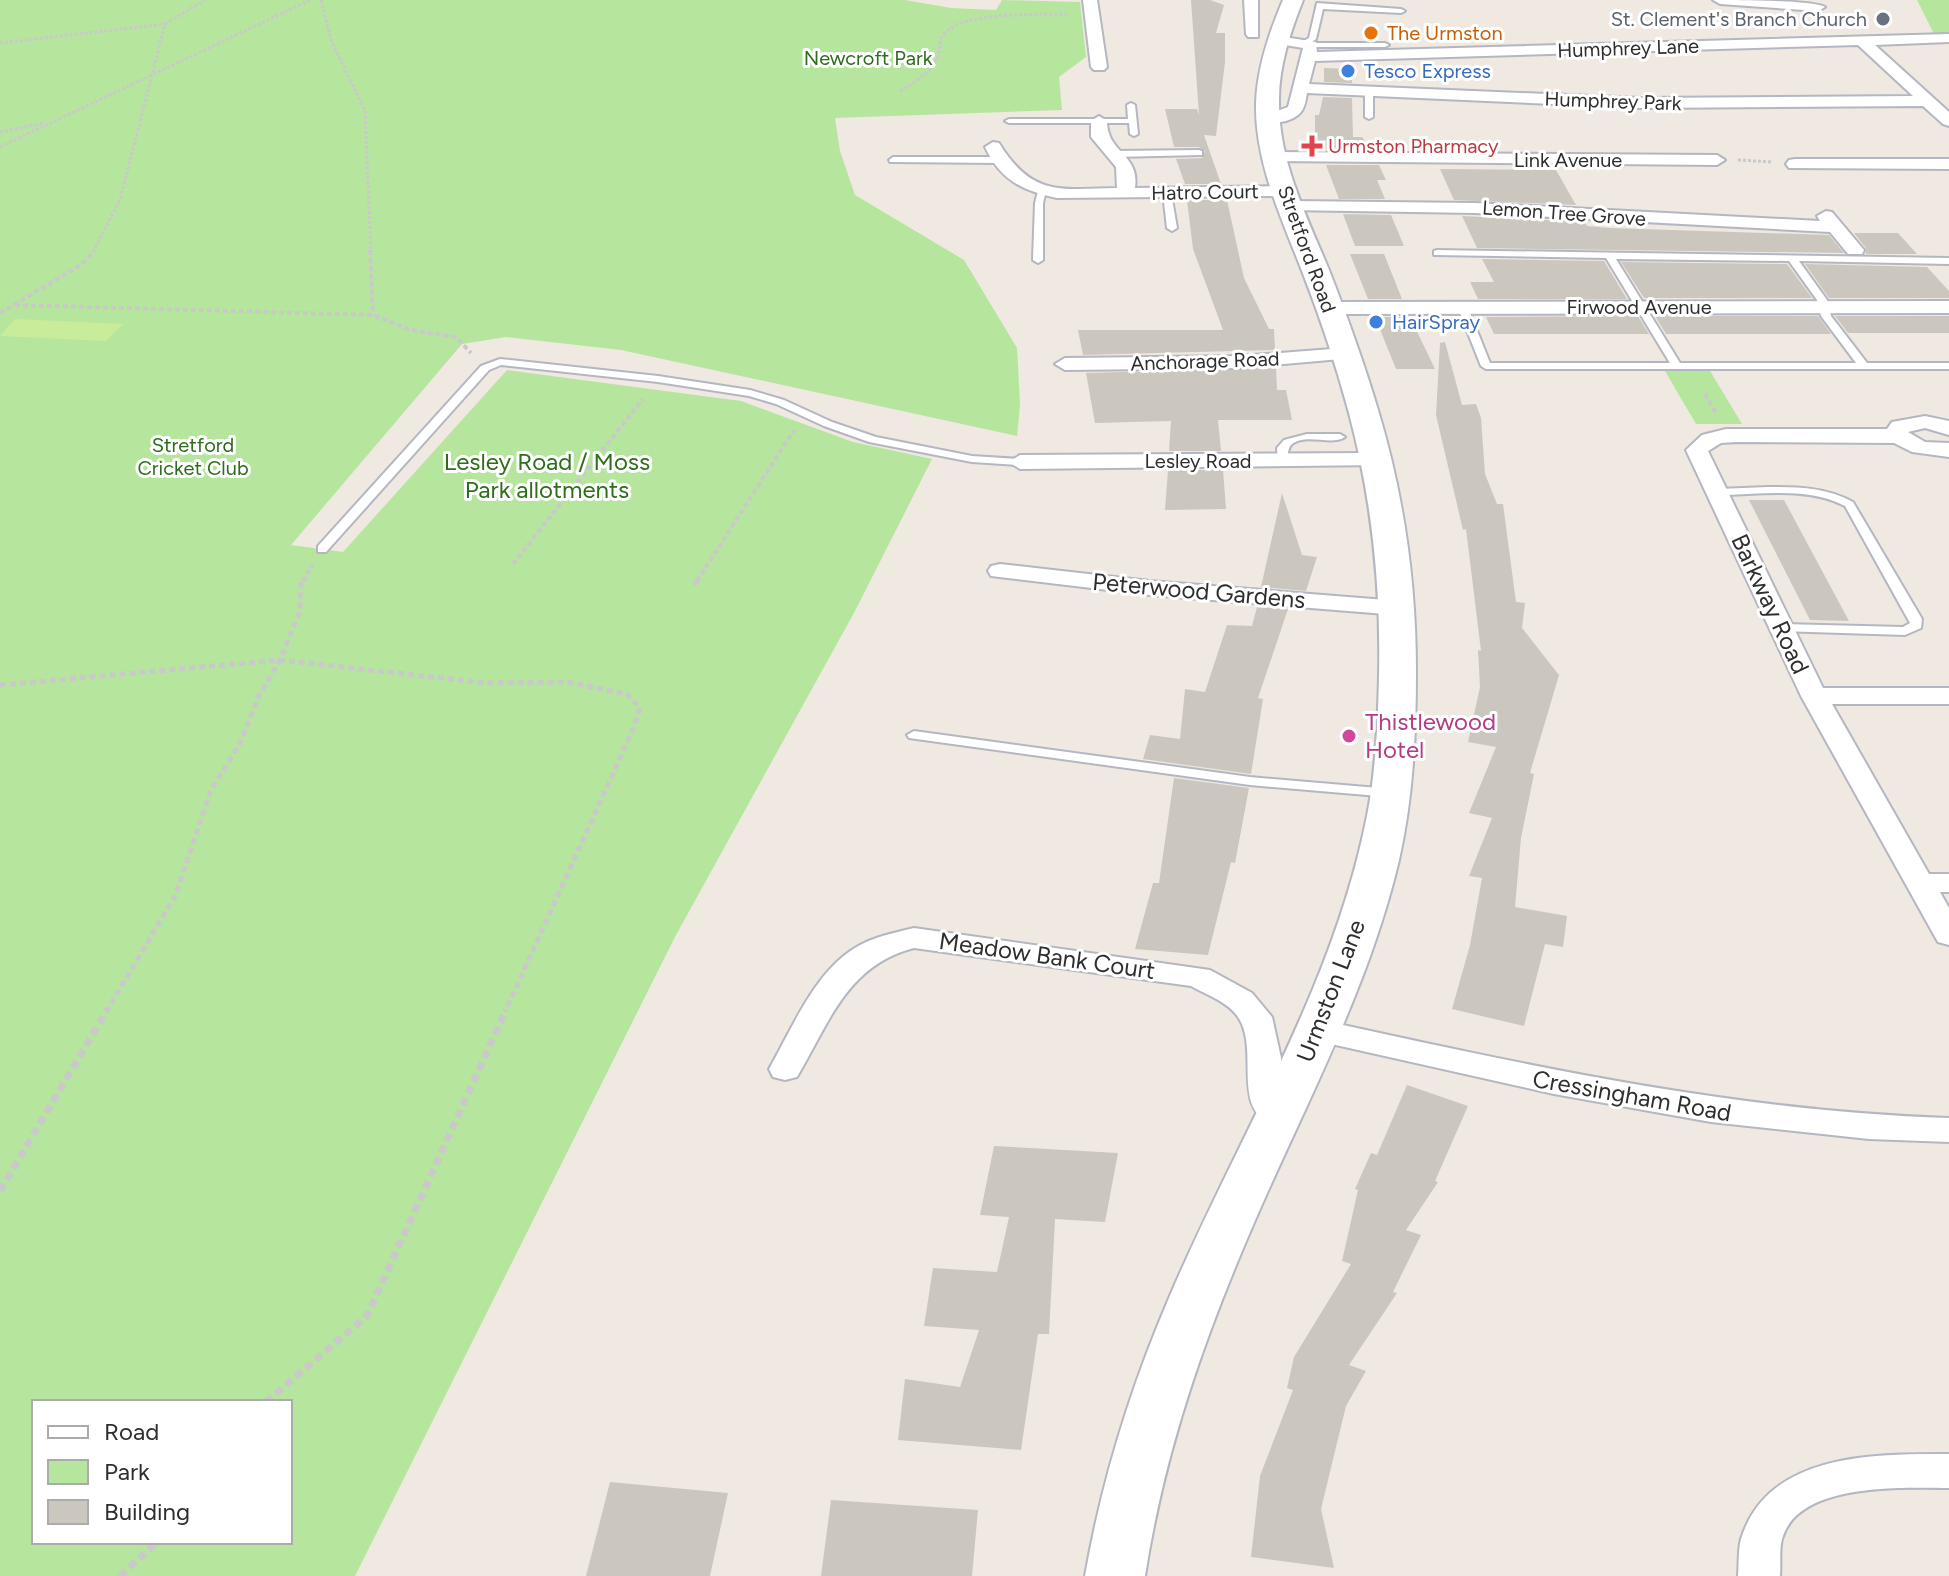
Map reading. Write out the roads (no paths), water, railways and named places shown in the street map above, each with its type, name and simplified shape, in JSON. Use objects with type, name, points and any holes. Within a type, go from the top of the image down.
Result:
[{"type":"main road","name":"Stretford Road","points":[[1293,0],[1267,43],[1272,65],[1267,118],[1274,157],[1330,308],[1348,367]]},
{"type":"main road","name":"Urmston Lane","points":[[1115,1576],[1121,1530],[1155,1398],[1223,1234],[1320,1031],[1366,901],[1383,837],[1390,793],[1398,608],[1388,526],[1358,449],[1348,367]]},
{"type":"street","name":"Stretford Road","points":[[1251,0],[1267,43]]},
{"type":"street","points":[[1720,0],[1817,3],[1832,32],[1852,39],[1949,121]]},
{"type":"street","points":[[1091,7],[1099,67]]},
{"type":"street","name":"Humphrey Lane","points":[[1308,48],[1949,38]]},
{"type":"street","points":[[1267,43],[1308,48],[1295,109],[1291,113],[1267,118]]},
{"type":"street","name":"Humphrey Park","points":[[1299,88],[1375,87],[1627,103],[1927,101]]},
{"type":"street","name":"Hatro Court","points":[[1099,121],[1099,137],[1125,164],[1129,179],[1125,193]]},
{"type":"street","name":"Hatro Court","points":[[995,154],[1013,177],[1042,191],[1288,198]]},
{"type":"street","name":"Link Avenue","points":[[1274,157],[1717,160]]},
{"type":"street","points":[[1795,164],[1949,164]]},
{"type":"street","name":"Lemon Tree Grove","points":[[1288,198],[1831,221],[1855,250]]},
{"type":"street","name":"Firwood Avenue","points":[[1330,308],[1949,307]]},
{"type":"street","name":"Anchorage Road","points":[[1065,364],[1239,362],[1348,367]]},
{"type":"street","points":[[1946,454],[1911,444],[1899,436],[1900,427],[1914,422],[1949,428]]},
{"type":"street","name":"Barkway Road","points":[[1899,436],[1737,435],[1714,438],[1704,442],[1697,450],[1814,696],[1949,935]]},
{"type":"street","name":"Lesley Road","points":[[1020,462],[1282,461],[1358,449]]},
{"type":"street","name":"Peterwood Gardens","points":[[1000,571],[1150,588],[1398,608]]},
{"type":"street","points":[[1814,696],[1949,696]]},
{"type":"street","points":[[1919,883],[1949,883]]},
{"type":"street","name":"Meadow Bank Court","points":[[785,1069],[851,967],[885,945],[914,938],[1199,977],[1241,1000],[1256,1017],[1265,1058],[1264,1092],[1271,1109],[1278,1115]]},
{"type":"street","name":"Cressingham Road","points":[[1320,1031],[1573,1087],[1711,1112],[1853,1128],[1949,1130]]},
{"type":"street","points":[[1759,1576],[1757,1555],[1772,1515],[1799,1490],[1831,1477],[1876,1471],[1949,1471]]},
{"type":"lane","points":[[1385,45],[1308,48],[1320,6],[1401,11]]},
{"type":"lane","points":[[1369,117],[1375,87]]},
{"type":"lane","points":[[1131,105],[1134,134]]},
{"type":"lane","points":[[1009,121],[1131,121]]},
{"type":"lane","points":[[1114,154],[1199,153]]},
{"type":"lane","points":[[893,160],[995,154]]},
{"type":"lane","points":[[1038,260],[1042,191]]},
{"type":"lane","points":[[1167,193],[1172,228]]},
{"type":"lane","points":[[1437,253],[1949,261]]},
{"type":"lane","points":[[1608,254],[1677,366]]},
{"type":"lane","points":[[1791,257],[1824,307],[1826,316],[1864,366]]},
{"type":"lane","points":[[1463,308],[1486,366],[1949,366]]},
{"type":"lane","points":[[322,549],[485,368],[512,361],[750,393],[873,440],[972,459],[1020,462]]},
{"type":"lane","points":[[1282,461],[1283,448],[1288,442],[1307,437],[1358,449]]},
{"type":"lane","points":[[1718,492],[1811,493],[1842,499],[1849,504],[1917,625],[1905,631],[1783,628]]},
{"type":"lane","points":[[914,735],[1235,779],[1390,793]]},
{"type":"place","name":"St. Clement's Branch Church","points":[[1883,19]]},
{"type":"place","name":"The Urmston","points":[[1371,33]]},
{"type":"place","name":"Tesco Express","points":[[1348,71]]},
{"type":"place","name":"Urmston Pharmacy","points":[[1312,146]]},
{"type":"place","name":"HairSpray","points":[[1376,322]]},
{"type":"place","name":"Thistlewood Hotel","points":[[1349,736]]},
{"type":"park label","name":"Newcroft Park","points":[[868,58]]},
{"type":"park label","name":"Stretford Cricket Club","points":[[193,456]]},
{"type":"park label","name":"Lesley Road / Moss Park allotments","points":[[547,476]]}]
